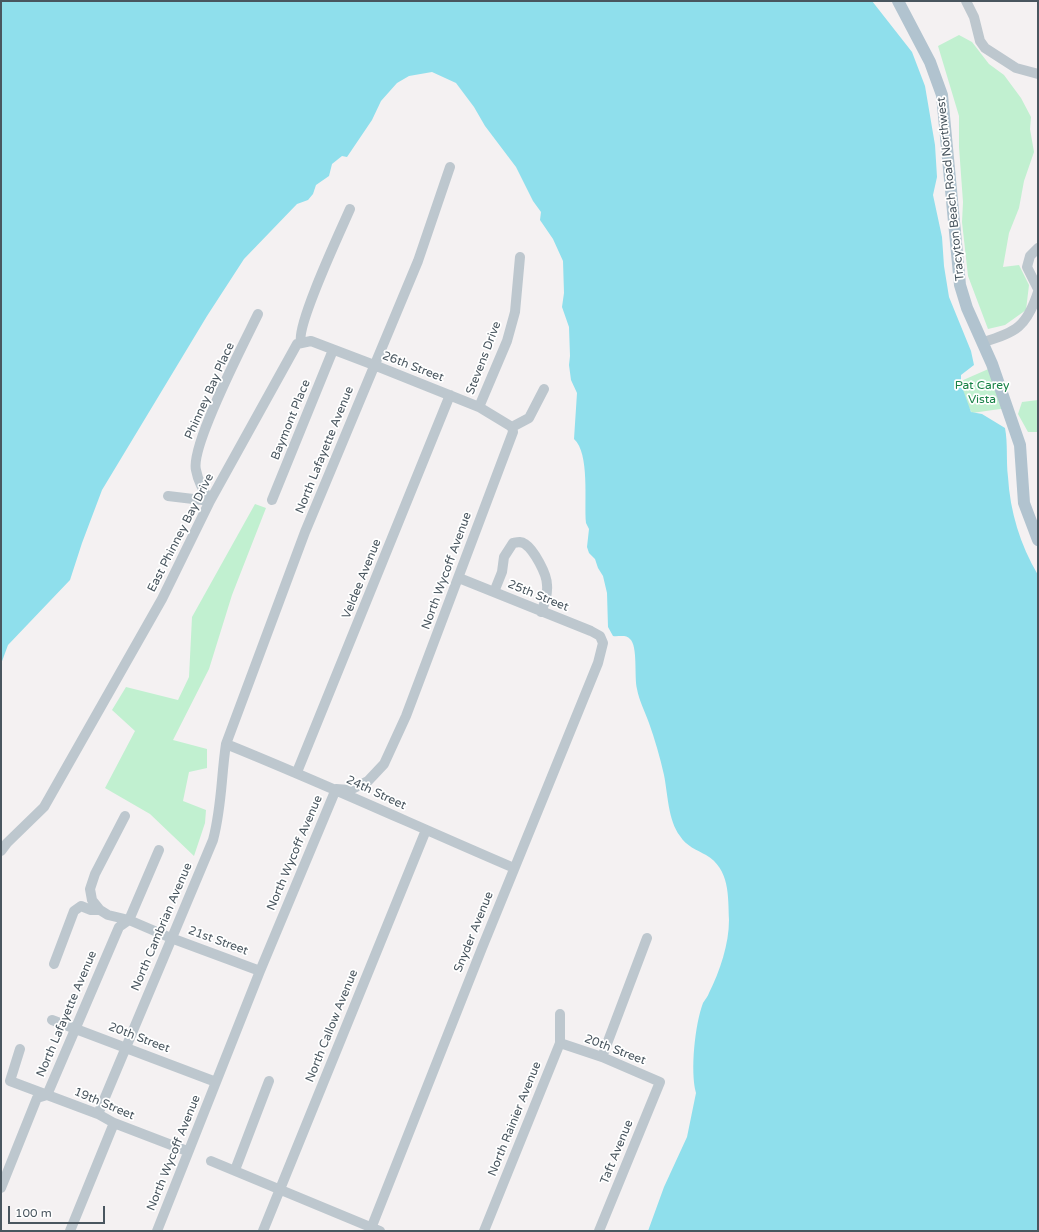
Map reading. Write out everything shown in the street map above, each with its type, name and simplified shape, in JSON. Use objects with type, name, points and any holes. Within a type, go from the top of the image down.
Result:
[{"type":"main road","name":"Tracyton Beach Road Northwest","points":[[898,1],[930,62],[942,95],[960,285],[967,308],[983,342],[1020,445],[1024,503],[1038,540]]},
{"type":"street","points":[[966,1],[974,17],[980,41],[985,48],[1016,68],[1038,74]]},
{"type":"street","name":"North Lafayette Avenue","points":[[226,744],[305,532],[418,261],[450,167]]},
{"type":"street","points":[[301,342],[300,329],[327,261],[350,209]]},
{"type":"street","points":[[1038,248],[1030,256],[1027,267],[1038,289]]},
{"type":"street","name":"Stevens Drive","points":[[479,408],[507,341],[515,312],[520,257]]},
{"type":"street","points":[[983,342],[1000,337],[1020,327],[1032,310],[1038,292]]},
{"type":"street","name":"Phinney Bay Place","points":[[210,501],[195,469],[199,442],[258,314]]},
{"type":"street","name":"26th Street","points":[[301,342],[311,342],[450,395],[479,408],[512,427]]},
{"type":"street","name":"East Phinney Bay Drive","points":[[1,851],[7,842],[44,807],[162,599],[210,501],[291,351],[301,342]]},
{"type":"street","name":"Baymont Place","points":[[272,500],[333,350]]},
{"type":"street","points":[[512,427],[529,418],[544,389]]},
{"type":"street","name":"Veldee Avenue","points":[[297,772],[450,395]]},
{"type":"street","name":"North Wycoff Avenue","points":[[157,1231],[187,1151],[260,970],[336,789],[350,790],[368,781],[384,764],[406,716],[513,432],[512,427]]},
{"type":"street","points":[[168,496],[210,501]]},
{"type":"street","points":[[494,592],[502,572],[506,552],[513,543],[519,541],[526,544],[546,577],[547,593],[541,612]]},
{"type":"street","name":"25th Street","points":[[459,578],[595,633],[602,639],[603,643]]},
{"type":"street","name":"Snyder Avenue","points":[[374,1230],[514,868],[598,663],[603,643]]},
{"type":"street","name":"24th Street","points":[[226,744],[297,772],[336,789],[371,807],[514,868]]},
{"type":"street","name":"North Cambrian Avenue","points":[[98,1114],[213,840],[220,814],[226,744]]},
{"type":"street","points":[[100,910],[92,900],[90,889],[125,816]]},
{"type":"street","name":"North Callow Avenue","points":[[263,1231],[426,830]]},
{"type":"street","name":"North Lafayette Avenue","points":[[1,1188],[37,1098],[47,1095],[119,927],[129,920],[160,850]]},
{"type":"street","name":"21st Street","points":[[54,964],[74,911],[81,906],[91,910],[100,910],[108,915],[129,920],[171,938],[260,970]]},
{"type":"street","points":[[602,1057],[647,938]]},
{"type":"street","name":"North Rainier Avenue","points":[[484,1231],[560,1043],[560,1014]]},
{"type":"street","name":"20th Street","points":[[52,1020],[127,1047],[216,1082]]},
{"type":"street","name":"20th Street","points":[[560,1043],[602,1057],[660,1082]]},
{"type":"street","name":"19th Street","points":[[20,1049],[10,1080],[98,1114],[114,1123],[187,1151]]},
{"type":"street","points":[[235,1170],[269,1081]]},
{"type":"street","name":"Taft Avenue","points":[[599,1231],[660,1082]]},
{"type":"street","points":[[70,1231],[114,1123]]},
{"type":"street","points":[[211,1161],[280,1188],[374,1230]]},
{"type":"green space","points":[[959,35],[972,42],[989,64],[1004,75],[1021,98],[1031,117],[1030,129],[1034,152],[1024,181],[1019,208],[1009,233],[1003,267],[1019,265],[1029,285],[1026,310],[1005,325],[988,329],[968,276],[962,222],[963,202],[959,147],[959,116],[938,46]]},
{"type":"green space","name":"Pat Carey Vista","points":[[993,367],[1007,408],[972,413],[965,401],[961,381]]},
{"type":"green space","points":[[1038,400],[1038,432],[1028,432],[1018,414],[1022,402]]},
{"type":"green space","points":[[255,504],[266,508],[232,595],[209,669],[173,740],[207,749],[207,768],[189,772],[183,801],[206,810],[205,823],[194,856],[150,814],[105,788],[135,731],[112,710],[126,687],[178,700],[189,677],[192,617]]},
{"type":"water","points":[[1,1],[872,1],[912,52],[925,86],[935,145],[937,177],[933,195],[942,237],[944,266],[949,297],[971,351],[974,365],[961,375],[961,384],[971,412],[982,414],[1005,428],[1007,471],[1011,502],[1021,540],[1038,575],[1038,1231],[648,1231],[664,1187],[687,1137],[696,1093],[693,1060],[698,1023],[703,1003],[717,976],[726,948],[729,929],[728,893],[724,875],[720,868],[706,855],[685,842],[676,830],[673,823],[659,755],[638,693],[634,648],[628,637],[613,636],[608,627],[607,593],[603,576],[595,559],[589,553],[587,547],[589,529],[586,523],[584,466],[579,446],[574,439],[577,393],[571,380],[569,365],[569,327],[562,307],[564,293],[563,261],[553,239],[540,220],[541,212],[533,201],[516,167],[485,126],[474,107],[456,83],[432,72],[409,76],[397,83],[381,101],[372,120],[347,157],[342,156],[332,164],[329,176],[316,185],[313,194],[308,200],[297,204],[244,259],[207,316],[102,490],[70,580],[8,645],[1,664]]}]
